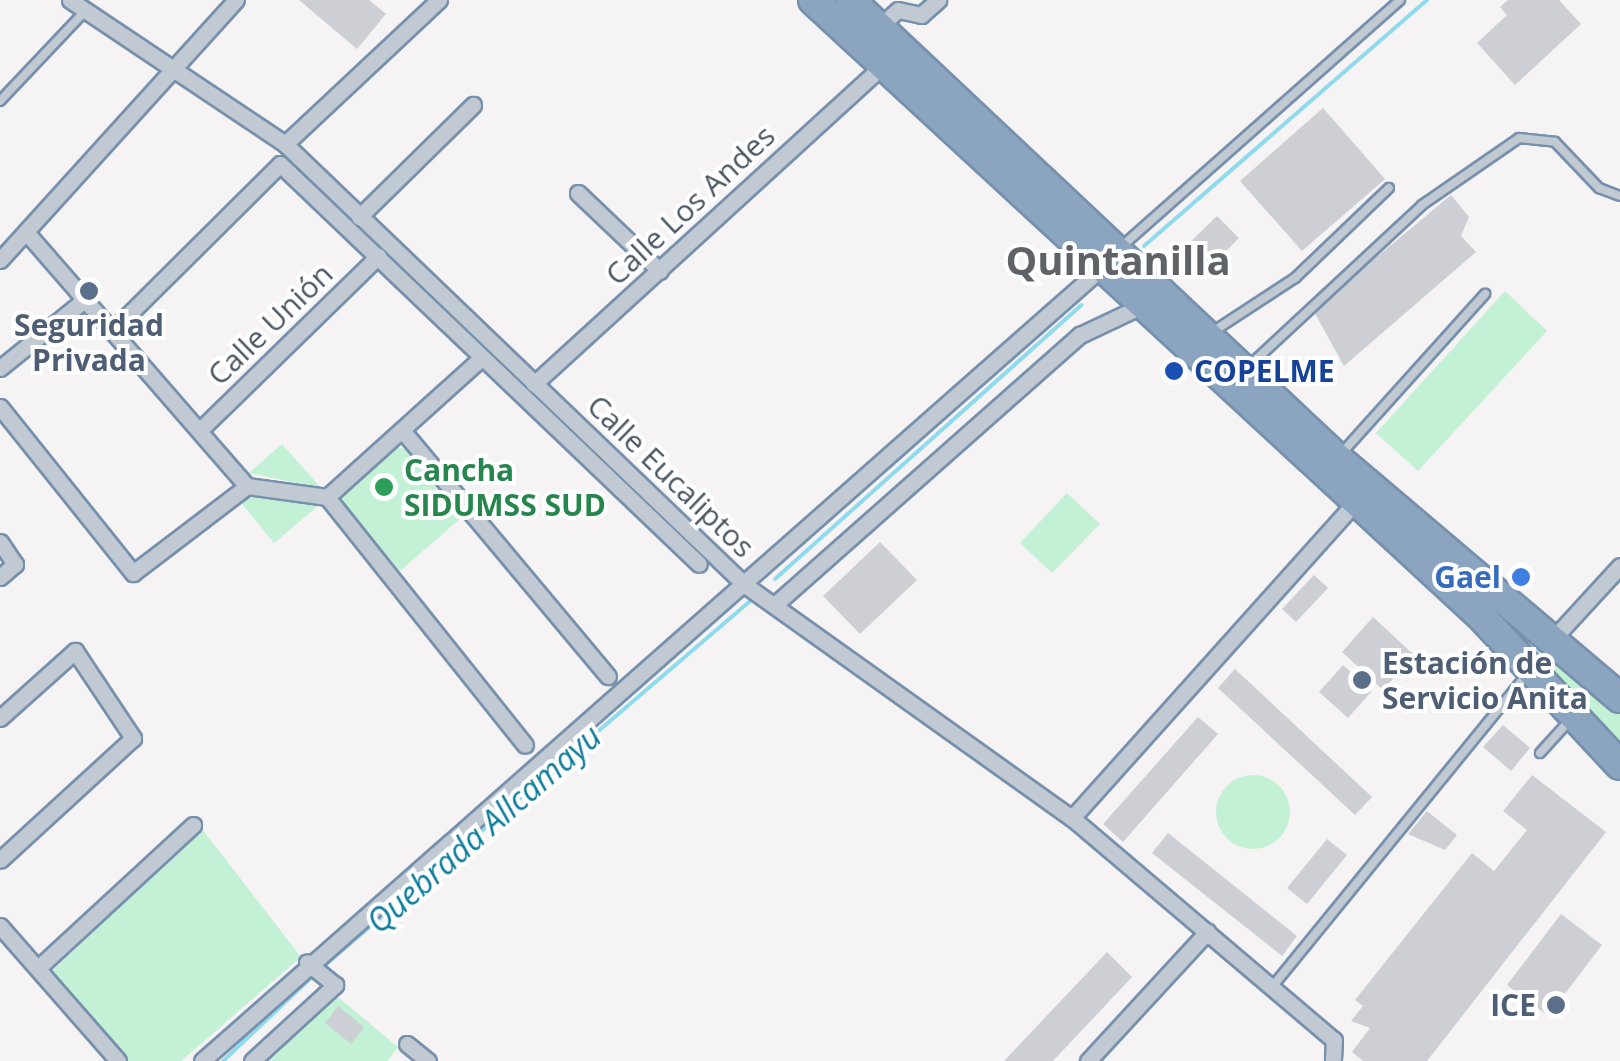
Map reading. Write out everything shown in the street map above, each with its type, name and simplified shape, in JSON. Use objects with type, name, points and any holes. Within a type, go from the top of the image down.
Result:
[{"type":"highway","points":[[812,0],[1107,261],[1207,338],[1337,458],[1620,698]]},
{"type":"highway","points":[[850,0],[1107,261],[1139,307],[1531,669],[1620,765]]},
{"type":"street","name":"Calle Eucaliptos","points":[[70,0],[285,144],[745,584],[779,601],[1072,818],[1334,1040],[1335,1057]]},
{"type":"street","points":[[0,260],[236,0]]},
{"type":"street","points":[[285,144],[438,0]]},
{"type":"street","points":[[879,27],[898,10],[921,15],[938,0]]},
{"type":"street","name":"Calle Los Andes","points":[[534,384],[883,65]]},
{"type":"street","points":[[359,217],[474,104]]},
{"type":"street","name":"Calle Eucaliptos","points":[[112,331],[280,164],[378,256],[478,361],[700,564]]},
{"type":"street","points":[[578,192],[660,271]]},
{"type":"street","points":[[26,232],[247,486],[326,496],[525,746]]},
{"type":"street","name":"Calle Unión","points":[[200,430],[378,256]]},
{"type":"street","points":[[202,1061],[1107,261]]},
{"type":"street","points":[[0,368],[83,302]]},
{"type":"street","points":[[779,601],[1080,336],[1139,307]]},
{"type":"street","points":[[326,496],[478,361]]},
{"type":"street","points":[[0,406],[133,573],[247,486]]},
{"type":"street","points":[[402,430],[608,676]]},
{"type":"street","points":[[1072,818],[1352,506]]},
{"type":"street","points":[[0,542],[15,564],[0,578]]},
{"type":"street","points":[[1551,640],[1620,566]]},
{"type":"street","points":[[0,718],[75,651],[132,738],[0,860]]},
{"type":"street","points":[[38,968],[193,825]]},
{"type":"street","points":[[0,926],[118,1061]]},
{"type":"street","points":[[1088,1061],[1207,932]]},
{"type":"street","points":[[252,1061],[335,986],[310,964]]},
{"type":"street","points":[[407,1044],[428,1061]]},
{"type":"lane","points":[[1107,261],[1400,0]]},
{"type":"lane","points":[[0,101],[86,10]]},
{"type":"lane","points":[[1242,372],[1422,206],[1519,138],[1555,142],[1598,188],[1620,196]]},
{"type":"lane","points":[[1207,338],[1232,311],[1295,278],[1389,188]]},
{"type":"lane","points":[[1337,458],[1485,294]]},
{"type":"lane","points":[[1272,987],[1531,669]]},
{"type":"lane","points":[[1540,753],[1573,717]]},
{"type":"green space","points":[[1505,291],[1547,331],[1418,471],[1376,433]]},
{"type":"green space","points":[[282,444],[321,488],[249,473]]},
{"type":"green space","points":[[394,447],[405,449],[461,518],[400,571],[339,497]]},
{"type":"green space","points":[[1067,493],[1100,524],[1052,573],[1020,543]]},
{"type":"green space","points":[[247,495],[318,506],[274,543],[238,499]]},
{"type":"green space","points":[[1539,644],[1620,710],[1620,755],[1529,654]]},
{"type":"green space","points":[[1253,775],[1279,786],[1290,812],[1279,838],[1253,849],[1227,838],[1216,812],[1227,786]]},
{"type":"green space","points":[[202,829],[301,957],[181,1061],[125,1061],[51,972]]},
{"type":"green space","points":[[338,997],[398,1047],[387,1061],[268,1061]]},
{"type":"building","points":[[299,0],[369,0],[386,14],[357,49]]},
{"type":"building","points":[[1508,0],[1559,0],[1581,24],[1515,85],[1477,43],[1507,15],[1500,7]]},
{"type":"building","points":[[1323,108],[1385,179],[1302,251],[1240,181]]},
{"type":"building","points":[[1451,195],[1469,217],[1461,236],[1476,252],[1344,366],[1313,310]]},
{"type":"building","points":[[1217,216],[1239,238],[1205,272],[1183,249]]},
{"type":"building","points":[[880,542],[917,580],[860,634],[823,596]]},
{"type":"building","points":[[1314,575],[1328,588],[1296,622],[1282,609]]},
{"type":"building","points":[[1373,617],[1414,655],[1383,690],[1342,652]]},
{"type":"building","points":[[1343,665],[1372,691],[1348,718],[1319,692]]},
{"type":"building","points":[[1235,669],[1372,797],[1355,815],[1218,688]]},
{"type":"building","points":[[1198,717],[1218,734],[1123,842],[1103,824]]},
{"type":"building","points":[[1503,725],[1530,748],[1511,771],[1483,747]]},
{"type":"building","points":[[1532,775],[1606,832],[1427,1061],[1363,1061],[1352,1052],[1370,1028],[1351,1021],[1363,1006],[1355,1000],[1472,853],[1494,871],[1527,830],[1503,811]]},
{"type":"building","points":[[1427,811],[1457,835],[1445,850],[1408,834]]},
{"type":"building","points":[[1168,833],[1297,936],[1282,956],[1152,853]]},
{"type":"building","points":[[1327,839],[1347,855],[1307,904],[1287,888]]},
{"type":"building","points":[[1561,914],[1602,945],[1548,1016],[1507,985]]},
{"type":"building","points":[[1107,952],[1132,977],[1053,1061],[1004,1061]]},
{"type":"building","points":[[338,1006],[364,1027],[351,1044],[325,1023]]},
{"type":"waterway","name":"Quebrada Allcamayu","points":[[1144,246],[1427,0]]},
{"type":"waterway","name":"Quebrada Allcamayu","points":[[775,579],[1081,305]]},
{"type":"waterway","name":"Quebrada Allcamayu","points":[[324,966],[749,602]]},
{"type":"waterway","name":"Quebrada Allcamayu","points":[[223,1061],[313,976]]},
{"type":"place","name":"Seguridad Privada","points":[[89,291]]},
{"type":"place","name":"COPELME","points":[[1174,371]]},
{"type":"place","name":"Cancha SIDUMSS SUD","points":[[384,487]]},
{"type":"place","name":"Gael","points":[[1521,577]]},
{"type":"place","name":"Estación de Servicio Anita","points":[[1362,680]]},
{"type":"place","name":"ICE","points":[[1556,1005]]},
{"type":"district","name":"Quintanilla","points":[[1118,260]]}]
